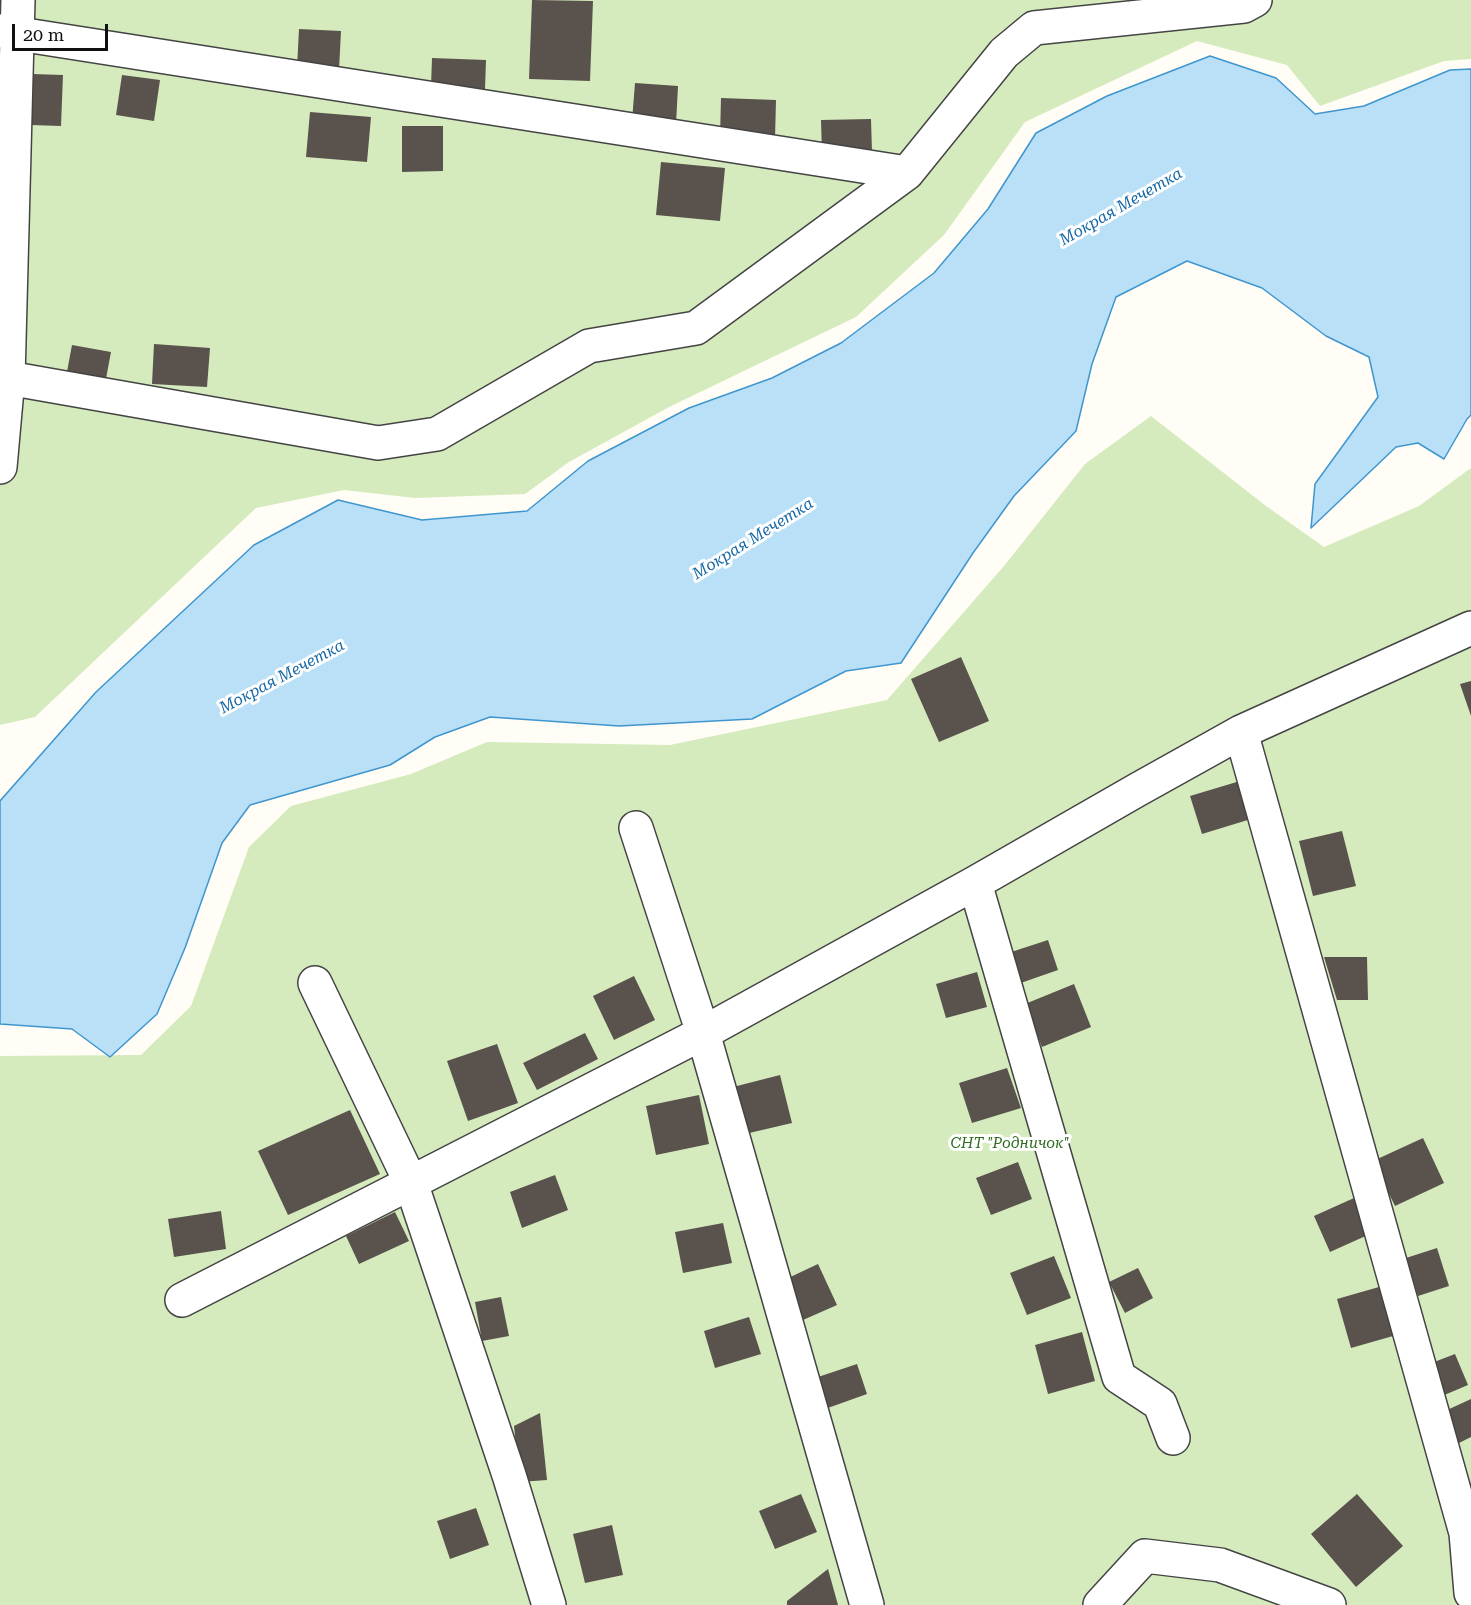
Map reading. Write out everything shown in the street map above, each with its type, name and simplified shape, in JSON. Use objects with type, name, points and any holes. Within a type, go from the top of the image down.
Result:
[{"type":"street","points":[[0,467],[4,377],[9,33],[18,0]]},
{"type":"street","points":[[4,377],[378,443],[437,434],[590,346],[696,328],[907,173],[1005,53],[1034,28],[1244,6],[1255,0]]},
{"type":"street","points":[[9,33],[907,173]]},
{"type":"street","points":[[182,1300],[703,1033],[975,883],[1240,732],[1471,628]]},
{"type":"street","points":[[1240,732],[1468,1532],[1471,1593]]},
{"type":"street","points":[[636,828],[703,1033],[867,1605]]},
{"type":"street","points":[[975,883],[1119,1377],[1160,1404],[1173,1438]]},
{"type":"street","points":[[315,983],[411,1183],[509,1476],[549,1605]]},
{"type":"street","points":[[1100,1605],[1145,1556],[1220,1565],[1329,1605]]},
{"type":"green space","points":[[0,0],[1471,0],[1471,59],[1444,61],[1320,106],[1287,65],[1197,41],[1025,122],[944,235],[856,317],[669,407],[569,462],[525,494],[415,498],[344,490],[256,508],[35,717],[0,725]]},
{"type":"green space","name":"СНТ \"Родничок\"","points":[[1151,416],[1266,506],[1324,547],[1419,506],[1471,468],[1471,1605],[0,1605],[0,1056],[141,1055],[191,1006],[249,847],[291,806],[411,774],[487,742],[670,745],[887,700],[1004,566],[1085,464]]},
{"type":"water","name":"Мокрая Мечетка","points":[[1210,56],[1276,78],[1315,114],[1364,106],[1450,70],[1471,69],[1471,415],[1444,459],[1418,443],[1396,447],[1311,528],[1315,484],[1378,397],[1369,357],[1326,336],[1262,288],[1187,261],[1116,297],[1092,364],[1076,431],[1014,496],[973,553],[901,663],[846,671],[752,719],[619,726],[490,717],[435,737],[390,765],[250,805],[222,843],[185,948],[157,1014],[110,1057],[72,1029],[0,1024],[0,801],[96,692],[254,545],[338,500],[422,520],[527,511],[588,461],[689,408],[772,378],[841,343],[934,273],[988,209],[1036,133],[1107,96]]},
{"type":"building","points":[[532,0],[593,1],[590,81],[529,79]]},
{"type":"building","points":[[299,29],[341,31],[339,70],[297,68]]},
{"type":"building","points":[[432,58],[486,60],[485,89],[431,87]]},
{"type":"building","points":[[33,74],[63,75],[61,126],[31,125]]},
{"type":"building","points":[[122,75],[160,80],[154,121],[116,115]]},
{"type":"building","points":[[635,83],[678,86],[676,124],[632,121]]},
{"type":"building","points":[[721,98],[776,100],[775,139],[720,137]]},
{"type":"building","points":[[310,112],[371,117],[367,162],[306,157]]},
{"type":"building","points":[[871,119],[872,152],[822,154],[821,120]]},
{"type":"building","points":[[402,126],[443,126],[443,171],[402,172]]},
{"type":"building","points":[[661,162],[725,168],[720,221],[656,215]]},
{"type":"building","points":[[154,344],[210,348],[207,387],[152,384]]},
{"type":"building","points":[[72,345],[111,352],[105,384],[66,377]]},
{"type":"building","points":[[961,657],[989,721],[939,742],[911,679]]},
{"type":"building","points":[[1471,681],[1471,716],[1460,684]]},
{"type":"building","points":[[1240,781],[1251,819],[1202,834],[1190,796]]},
{"type":"building","points":[[1342,831],[1356,886],[1313,896],[1299,841]]},
{"type":"building","points":[[1048,940],[1058,970],[1015,985],[1005,954]]},
{"type":"building","points":[[1324,957],[1367,957],[1368,1000],[1337,1000]]},
{"type":"building","points":[[977,972],[987,1007],[946,1018],[936,984]]},
{"type":"building","points":[[634,976],[655,1020],[614,1040],[593,996]]},
{"type":"building","points":[[1074,984],[1091,1027],[1042,1047],[1025,1004]]},
{"type":"building","points":[[585,1033],[598,1059],[537,1090],[523,1063]]},
{"type":"building","points":[[497,1044],[518,1103],[468,1121],[447,1061]]},
{"type":"building","points":[[1007,1068],[1021,1108],[972,1123],[959,1083]]},
{"type":"building","points":[[780,1075],[792,1123],[745,1134],[733,1087]]},
{"type":"building","points":[[699,1095],[709,1144],[656,1155],[646,1106]]},
{"type":"building","points":[[350,1110],[380,1174],[288,1215],[258,1151]]},
{"type":"building","points":[[1423,1138],[1444,1183],[1395,1206],[1373,1161]]},
{"type":"building","points":[[1018,1162],[1032,1199],[991,1215],[976,1178]]},
{"type":"building","points":[[555,1175],[568,1210],[522,1228],[510,1192]]},
{"type":"building","points":[[1354,1198],[1370,1234],[1330,1252],[1314,1216]]},
{"type":"building","points":[[221,1211],[226,1249],[174,1257],[168,1219]]},
{"type":"building","points":[[395,1212],[409,1241],[359,1264],[346,1236]]},
{"type":"building","points":[[723,1223],[732,1263],[683,1273],[675,1232]]},
{"type":"building","points":[[1437,1248],[1449,1286],[1418,1296],[1406,1258]]},
{"type":"building","points":[[1054,1256],[1071,1298],[1027,1315],[1010,1273]]},
{"type":"building","points":[[818,1264],[837,1305],[803,1320],[784,1280]]},
{"type":"building","points":[[1138,1268],[1153,1298],[1125,1313],[1109,1282]]},
{"type":"building","points":[[1379,1287],[1393,1336],[1351,1348],[1337,1299]]},
{"type":"building","points":[[501,1297],[509,1336],[482,1341],[475,1302]]},
{"type":"building","points":[[749,1317],[761,1354],[715,1368],[704,1331]]},
{"type":"building","points":[[1082,1332],[1095,1381],[1048,1394],[1035,1345]]},
{"type":"building","points":[[1455,1354],[1468,1385],[1442,1396],[1429,1364]]},
{"type":"building","points":[[857,1364],[867,1394],[825,1409],[815,1378]]},
{"type":"building","points":[[1471,1399],[1471,1437],[1459,1443],[1445,1411]]},
{"type":"building","points":[[540,1413],[547,1480],[520,1482],[514,1426]]},
{"type":"building","points":[[801,1494],[817,1532],[775,1549],[759,1511]]},
{"type":"building","points":[[1357,1494],[1403,1546],[1356,1587],[1311,1534]]},
{"type":"building","points":[[476,1508],[489,1545],[450,1559],[437,1521]]},
{"type":"building","points":[[612,1525],[623,1575],[585,1583],[573,1534]]},
{"type":"building","points":[[828,1569],[838,1605],[787,1605],[787,1601]]}]
